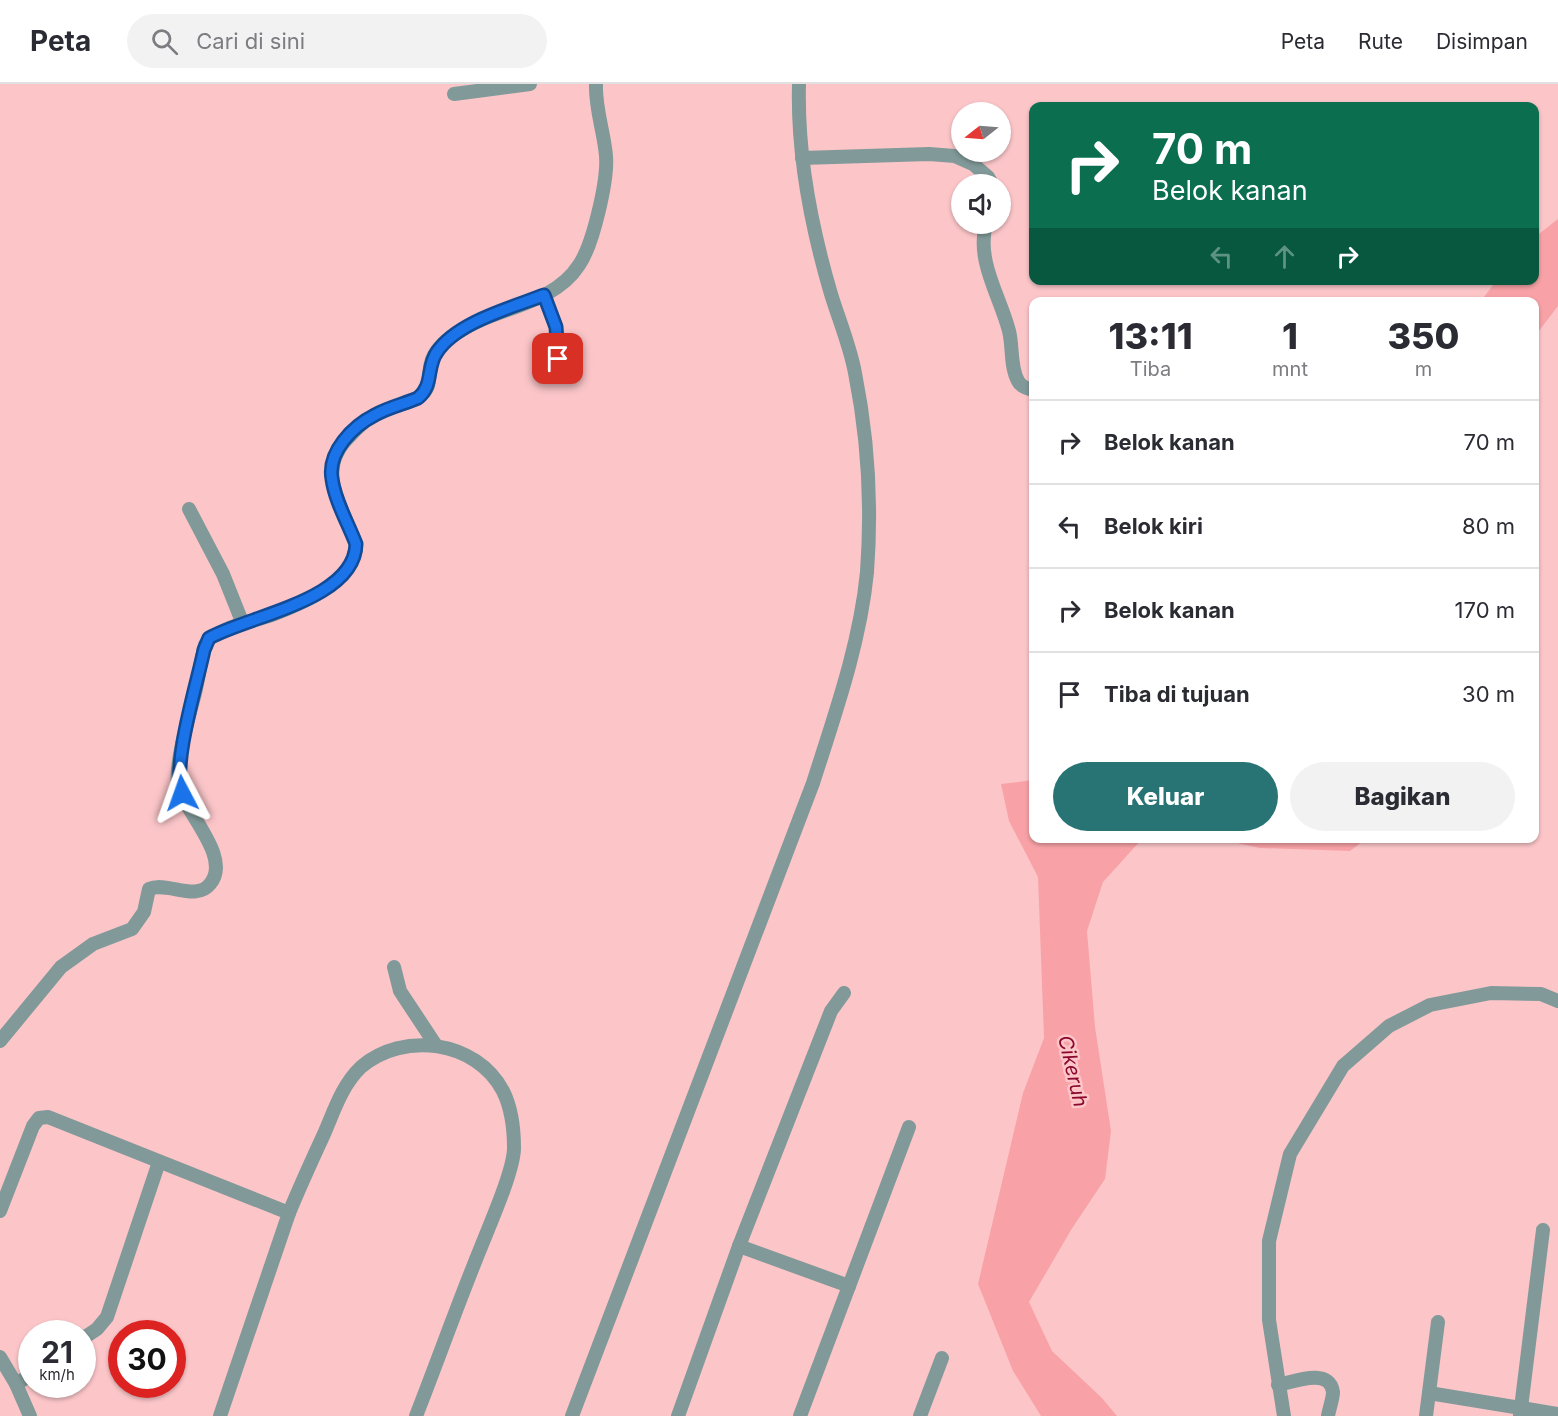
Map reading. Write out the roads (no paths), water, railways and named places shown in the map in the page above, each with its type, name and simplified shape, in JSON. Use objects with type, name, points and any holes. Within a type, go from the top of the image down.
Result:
[{"type":"street","points":[[454,94],[530,84]]},
{"type":"street","points":[[0,1041],[61,967],[93,944],[132,929],[144,912],[149,889],[166,887],[191,892],[210,885],[216,869],[214,857],[178,784],[179,762],[205,645],[209,638],[218,633],[272,615],[309,598],[349,568],[356,555],[356,544],[331,479],[332,462],[336,450],[375,415],[418,398],[424,393],[429,385],[430,364],[447,340],[460,330],[544,295],[564,282],[578,267],[586,254],[606,176],[606,159],[597,113],[596,84]]},
{"type":"street","points":[[572,1416],[813,783],[838,704],[858,625],[867,572],[867,449],[855,370],[831,293],[811,215],[802,158],[799,84]]},
{"type":"street","points":[[802,158],[929,154],[955,156],[973,164],[982,174]]},
{"type":"street","points":[[985,234],[983,247],[987,265],[1010,332],[1018,381],[1029,389]]},
{"type":"street","points":[[544,295],[556,327],[558,359]]},
{"type":"street","points":[[189,509],[223,574],[243,624]]},
{"type":"street","points":[[394,967],[400,991],[435,1044]]},
{"type":"street","points":[[678,1416],[739,1246],[831,1011],[844,993]]},
{"type":"street","points":[[1284,1416],[1269,1320],[1269,1240],[1290,1154],[1343,1066],[1389,1026],[1431,1005],[1491,993],[1541,994],[1558,1001]]},
{"type":"street","points":[[220,1416],[289,1213],[344,1088],[362,1067],[384,1054],[412,1044],[435,1044],[473,1060],[502,1090],[513,1118],[514,1151],[491,1221],[416,1416]]},
{"type":"street","points":[[0,1211],[33,1126],[39,1118],[48,1117],[289,1213]]},
{"type":"street","points":[[800,1416],[909,1127]]},
{"type":"street","points":[[96,1330],[107,1317],[159,1162]]},
{"type":"street","points":[[1521,1413],[1543,1230]]},
{"type":"street","points":[[739,1246],[849,1286]]},
{"type":"street","points":[[1426,1416],[1438,1323]]},
{"type":"street","points":[[0,1357],[16,1384],[30,1416]]},
{"type":"street","points":[[920,1416],[942,1358]]},
{"type":"street","points":[[1278,1385],[1318,1377],[1328,1382],[1333,1392],[1328,1416]]},
{"type":"street","points":[[1429,1393],[1521,1413],[1558,1414]]},
{"type":"water","points":[[1558,219],[1558,306],[1539,331],[1539,297],[1484,297],[1493,285],[1539,285],[1539,234]]},
{"type":"water","name":"Cikeruh","points":[[1029,780],[1029,843],[1138,843],[1103,882],[1087,931],[1095,1027],[1111,1131],[1105,1179],[1071,1230],[1029,1302],[1052,1351],[1102,1398],[1117,1416],[1041,1416],[1013,1371],[978,1284],[1023,1093],[1044,1038],[1038,877],[1009,821],[1001,784]]},
{"type":"water","points":[[1237,843],[1361,843],[1350,851],[1260,848]]}]
